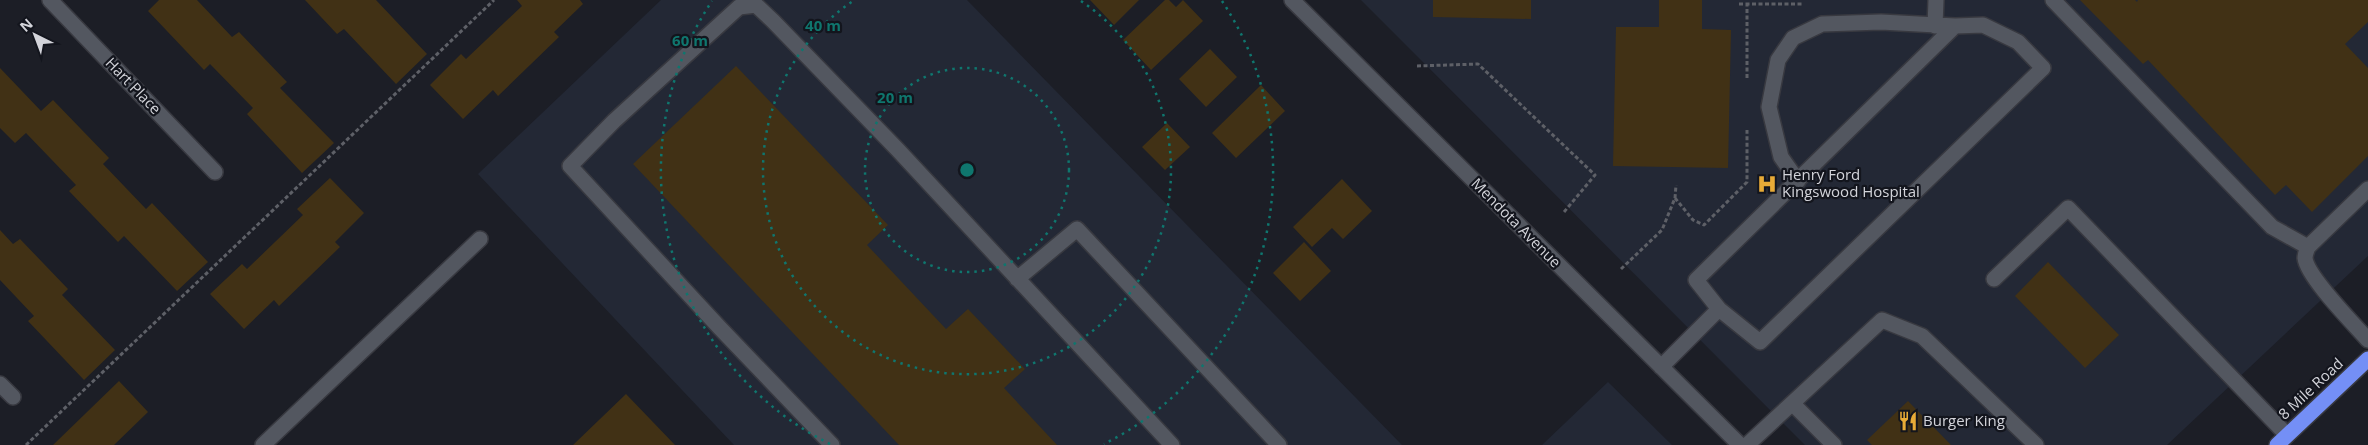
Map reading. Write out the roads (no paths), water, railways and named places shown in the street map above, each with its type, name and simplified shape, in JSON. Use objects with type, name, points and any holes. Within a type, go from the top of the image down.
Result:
[{"type":"highway","name":"8 Mile Road","points":[[2282,440],[2368,359]]},
{"type":"street","name":"Hart Place","points":[[50,0],[215,172]]},
{"type":"street","name":"Mendota Avenue","points":[[1292,0],[1740,445]]},
{"type":"street","points":[[1935,26],[1936,0]]},
{"type":"street","points":[[2053,0],[2272,227],[2308,247]]},
{"type":"street","points":[[832,445],[719,327],[570,166],[614,121],[739,7],[756,5],[898,150],[1172,445]]},
{"type":"street","points":[[1798,181],[1780,157],[1769,107],[1778,60],[1793,38],[1822,24],[1881,22],[1935,26],[1983,25],[2018,42],[2043,68],[1760,342],[1720,309],[1696,280],[1798,181],[1955,26]]},
{"type":"street","points":[[2368,189],[2308,247],[2304,257],[2307,266],[2328,296],[2368,340]]},
{"type":"street","points":[[1994,279],[2068,208],[2282,440]]},
{"type":"street","points":[[1017,279],[1077,229],[1279,445]]},
{"type":"street","points":[[263,445],[480,239]]},
{"type":"street","points":[[1661,367],[1720,309]]},
{"type":"street","points":[[1748,445],[1882,320],[1922,336],[2036,445]]},
{"type":"street","points":[[0,384],[13,397]]},
{"type":"street","points":[[1793,404],[1834,445]]},
{"type":"place","name":"Henry Ford Kingswood Hospital","points":[[1767,184]]},
{"type":"place","name":"Burger King","points":[[1908,421]]}]
